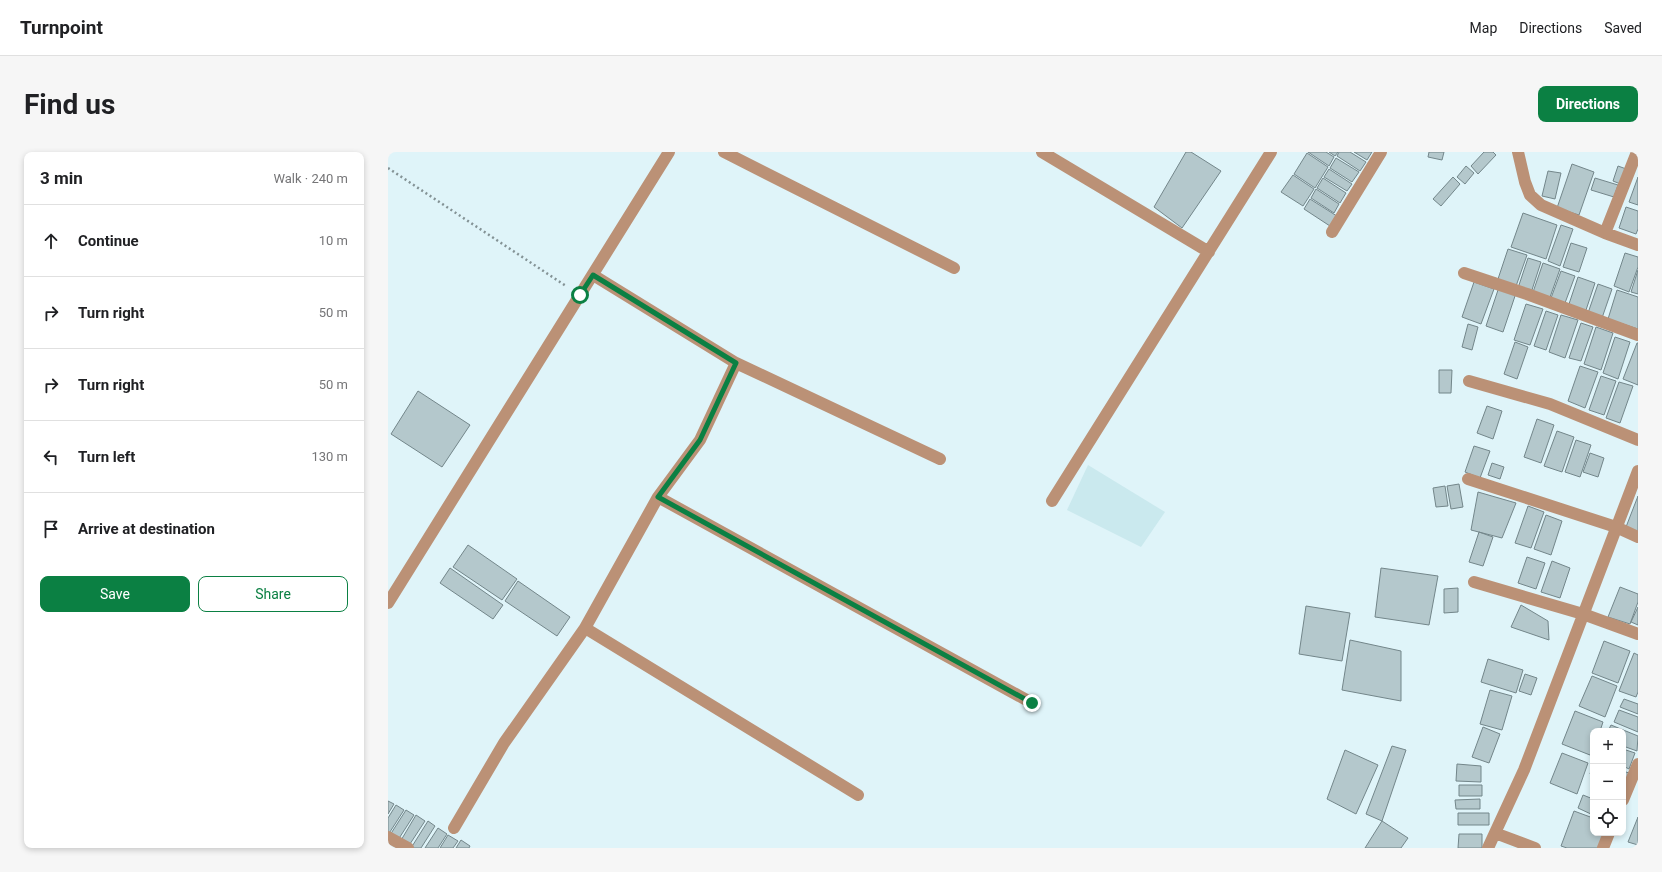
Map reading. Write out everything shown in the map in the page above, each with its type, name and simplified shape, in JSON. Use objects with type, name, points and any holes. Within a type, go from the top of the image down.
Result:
[{"type":"street","points":[[388,603],[669,152]]},
{"type":"street","points":[[724,152],[954,268]]},
{"type":"street","points":[[1042,152],[1209,252]]},
{"type":"street","points":[[1052,501],[1271,152]]},
{"type":"street","points":[[1332,232],[1381,152]]},
{"type":"street","points":[[1605,233],[1637,152]]},
{"type":"street","points":[[1519,156],[1525,182],[1530,195],[1541,204],[1605,233],[1638,245]]},
{"type":"street","points":[[1464,273],[1638,335]]},
{"type":"street","points":[[593,275],[736,363],[940,459]]},
{"type":"street","points":[[454,828],[504,743],[585,628],[658,497],[700,440],[736,363]]},
{"type":"street","points":[[1469,381],[1550,404],[1638,440]]},
{"type":"street","points":[[1488,848],[1524,770],[1638,471]]},
{"type":"street","points":[[1468,479],[1616,527],[1638,537]]},
{"type":"street","points":[[658,497],[1032,703]]},
{"type":"street","points":[[1474,582],[1583,614],[1638,634]]},
{"type":"street","points":[[585,628],[858,795]]},
{"type":"street","points":[[1626,793],[1638,764]]},
{"type":"street","points":[[1495,833],[1535,848]]},
{"type":"street","points":[[1603,848],[1608,836]]},
{"type":"street","points":[[388,837],[408,848]]},
{"type":"path","points":[[388,168],[580,295]]},
{"type":"shaded area","points":[[1088,465],[1165,512],[1141,547],[1067,510]]},
{"type":"building","points":[[1186,152],[1191,152],[1221,171],[1182,228],[1154,207]]},
{"type":"building","points":[[1308,152],[1326,152],[1334,157],[1329,166]]},
{"type":"building","points":[[1329,152],[1338,152],[1335,156]]},
{"type":"building","points":[[1339,152],[1350,152],[1366,162],[1360,171],[1337,156]]},
{"type":"building","points":[[1354,152],[1372,152],[1367,160]]},
{"type":"building","points":[[1429,152],[1444,152],[1442,160],[1428,157]]},
{"type":"building","points":[[1484,152],[1493,152],[1496,155],[1478,174],[1471,166]]},
{"type":"building","points":[[1307,153],[1328,167],[1315,188],[1294,174]]},
{"type":"building","points":[[1336,158],[1359,172],[1352,182],[1330,168]]},
{"type":"building","points":[[1572,164],[1594,172],[1579,215],[1557,208]]},
{"type":"building","points":[[1466,166],[1474,173],[1465,184],[1457,177]]},
{"type":"building","points":[[1618,166],[1629,170],[1623,185],[1613,181]]},
{"type":"building","points":[[1329,169],[1352,184],[1347,191],[1324,177]]},
{"type":"building","points":[[1548,171],[1561,173],[1555,199],[1542,196]]},
{"type":"building","points":[[1293,175],[1314,189],[1303,206],[1281,192]]},
{"type":"building","points":[[1453,177],[1460,184],[1441,206],[1433,199]]},
{"type":"building","points":[[1638,177],[1638,205],[1629,202]]},
{"type":"building","points":[[1323,178],[1346,193],[1340,203],[1317,188]]},
{"type":"building","points":[[1595,178],[1618,185],[1614,197],[1591,190]]},
{"type":"building","points":[[1316,189],[1339,204],[1334,213],[1311,198]]},
{"type":"building","points":[[1310,199],[1340,218],[1333,228],[1304,209]]},
{"type":"building","points":[[1626,207],[1638,211],[1638,229],[1636,234],[1619,228]]},
{"type":"building","points":[[1523,213],[1557,225],[1546,259],[1511,247]]},
{"type":"building","points":[[1561,225],[1573,229],[1560,266],[1548,261]]},
{"type":"building","points":[[1571,243],[1587,248],[1579,272],[1563,267]]},
{"type":"building","points":[[1508,249],[1527,255],[1515,289],[1497,282]]},
{"type":"building","points":[[1625,253],[1638,257],[1638,267],[1629,292],[1614,286]]},
{"type":"building","points":[[1528,258],[1541,262],[1531,293],[1518,288]]},
{"type":"building","points":[[1543,263],[1560,269],[1549,300],[1532,295]]},
{"type":"building","points":[[1638,270],[1638,294],[1631,292]]},
{"type":"building","points":[[1561,271],[1575,276],[1565,303],[1551,298]]},
{"type":"building","points":[[1578,277],[1595,283],[1585,313],[1568,307]]},
{"type":"building","points":[[1474,282],[1494,289],[1481,324],[1462,317]]},
{"type":"building","points":[[1598,284],[1612,289],[1602,318],[1588,313]]},
{"type":"building","points":[[1499,287],[1516,293],[1503,332],[1486,326]]},
{"type":"building","points":[[1617,290],[1638,297],[1638,329],[1608,319]]},
{"type":"building","points":[[1526,304],[1543,309],[1530,345],[1514,340]]},
{"type":"building","points":[[1546,311],[1558,315],[1546,350],[1534,346]]},
{"type":"building","points":[[1561,315],[1578,320],[1565,358],[1549,352]]},
{"type":"building","points":[[1581,323],[1593,327],[1581,361],[1569,358]]},
{"type":"building","points":[[1468,324],[1478,327],[1472,350],[1462,347]]},
{"type":"building","points":[[1596,327],[1613,333],[1601,370],[1584,364]]},
{"type":"building","points":[[1615,337],[1630,342],[1618,379],[1603,373]]},
{"type":"building","points":[[1515,342],[1528,347],[1517,379],[1504,374]]},
{"type":"building","points":[[1638,343],[1638,385],[1623,379]]},
{"type":"building","points":[[1580,366],[1598,372],[1585,408],[1568,401]]},
{"type":"building","points":[[1439,370],[1452,370],[1451,393],[1439,393]]},
{"type":"building","points":[[1601,376],[1616,381],[1604,415],[1589,410]]},
{"type":"building","points":[[1619,382],[1633,386],[1620,423],[1606,418]]},
{"type":"building","points":[[418,391],[470,425],[442,467],[391,434]]},
{"type":"building","points":[[1487,406],[1502,411],[1493,439],[1477,433]]},
{"type":"building","points":[[1537,419],[1554,425],[1541,463],[1524,457]]},
{"type":"building","points":[[1557,431],[1574,437],[1562,472],[1544,466]]},
{"type":"building","points":[[1576,440],[1591,445],[1580,477],[1565,472]]},
{"type":"building","points":[[1474,446],[1490,451],[1480,478],[1465,472]]},
{"type":"building","points":[[1590,453],[1604,458],[1598,477],[1583,472]]},
{"type":"building","points":[[1492,463],[1504,467],[1500,479],[1488,475]]},
{"type":"building","points":[[1459,484],[1463,507],[1451,509],[1447,486]]},
{"type":"building","points":[[1445,486],[1448,506],[1436,507],[1433,488]]},
{"type":"building","points":[[1478,492],[1516,503],[1502,538],[1471,530]]},
{"type":"building","points":[[1638,496],[1638,532],[1626,527]]},
{"type":"building","points":[[1528,506],[1544,512],[1531,548],[1515,543]]},
{"type":"building","points":[[1546,515],[1562,521],[1551,555],[1534,549]]},
{"type":"building","points":[[1479,532],[1493,537],[1483,566],[1469,562]]},
{"type":"building","points":[[468,545],[517,579],[502,600],[453,567]]},
{"type":"building","points":[[1527,557],[1545,563],[1536,589],[1518,583]]},
{"type":"building","points":[[1552,561],[1570,568],[1560,598],[1541,592]]},
{"type":"building","points":[[450,568],[503,605],[493,619],[440,583]]},
{"type":"building","points":[[1381,568],[1438,576],[1429,625],[1375,617]]},
{"type":"building","points":[[518,581],[570,617],[557,636],[505,601]]},
{"type":"building","points":[[1620,587],[1638,594],[1638,602],[1630,624],[1608,617]]},
{"type":"building","points":[[1458,588],[1458,612],[1444,613],[1444,589]]},
{"type":"building","points":[[1521,605],[1548,621],[1549,640],[1511,627]]},
{"type":"building","points":[[1306,606],[1350,613],[1342,661],[1299,654]]},
{"type":"building","points":[[1638,607],[1638,625],[1631,622]]},
{"type":"building","points":[[1350,640],[1401,651],[1401,701],[1342,690]]},
{"type":"building","points":[[1604,641],[1630,651],[1618,683],[1592,673]]},
{"type":"building","points":[[1634,653],[1638,655],[1638,692],[1636,697],[1619,691]]},
{"type":"building","points":[[1488,659],[1523,670],[1516,693],[1481,682]]},
{"type":"building","points":[[1525,674],[1537,678],[1531,695],[1519,691]]},
{"type":"building","points":[[1592,676],[1617,686],[1605,717],[1579,706]]},
{"type":"building","points":[[1490,690],[1512,696],[1502,730],[1480,724]]},
{"type":"building","points":[[1624,699],[1638,704],[1638,714],[1620,707]]},
{"type":"building","points":[[1619,710],[1638,717],[1638,732],[1614,722]]},
{"type":"building","points":[[1575,711],[1603,722],[1601,728],[1590,728],[1590,755],[1562,744]]},
{"type":"building","points":[[1611,725],[1618,728],[1610,728]]},
{"type":"building","points":[[1483,727],[1500,734],[1489,763],[1472,757]]},
{"type":"building","points":[[1626,731],[1638,736],[1637,751],[1626,747]]},
{"type":"building","points":[[1392,746],[1406,750],[1382,821],[1366,814]]},
{"type":"building","points":[[1345,750],[1378,765],[1356,814],[1327,799]]},
{"type":"building","points":[[1626,750],[1635,753],[1629,769],[1626,768]]},
{"type":"building","points":[[1562,753],[1588,763],[1577,794],[1550,783]]},
{"type":"building","points":[[1457,764],[1481,766],[1481,782],[1456,781]]},
{"type":"building","points":[[1626,772],[1629,773],[1626,780]]},
{"type":"building","points":[[1459,785],[1482,785],[1482,796],[1459,796]]},
{"type":"building","points":[[1583,795],[1590,798],[1590,814],[1578,808]]},
{"type":"building","points":[[1480,799],[1480,809],[1456,809],[1455,800]]},
{"type":"building","points":[[388,801],[394,804],[388,814]]},
{"type":"building","points":[[396,805],[404,810],[388,835],[388,818]]},
{"type":"building","points":[[406,810],[414,815],[398,840],[390,835]]},
{"type":"building","points":[[1574,811],[1590,817],[1590,836],[1604,836],[1599,848],[1567,848],[1561,846]]},
{"type":"building","points":[[1458,813],[1489,813],[1489,825],[1458,825]]},
{"type":"building","points":[[416,815],[425,821],[408,847],[400,842]]},
{"type":"building","points":[[1638,817],[1638,845],[1628,842]]},
{"type":"building","points":[[428,821],[435,826],[421,848],[411,848]]},
{"type":"building","points":[[1382,821],[1408,838],[1401,848],[1365,848]]},
{"type":"building","points":[[438,828],[447,834],[438,848],[425,848]]},
{"type":"building","points":[[1459,834],[1482,834],[1482,848],[1458,848]]},
{"type":"building","points":[[448,835],[458,841],[453,848],[440,848]]},
{"type":"building","points":[[461,840],[470,846],[469,848],[456,848]]},
{"type":"route","points":[[580,295],[593,275],[736,363],[700,440],[658,497],[1032,703]]}]
